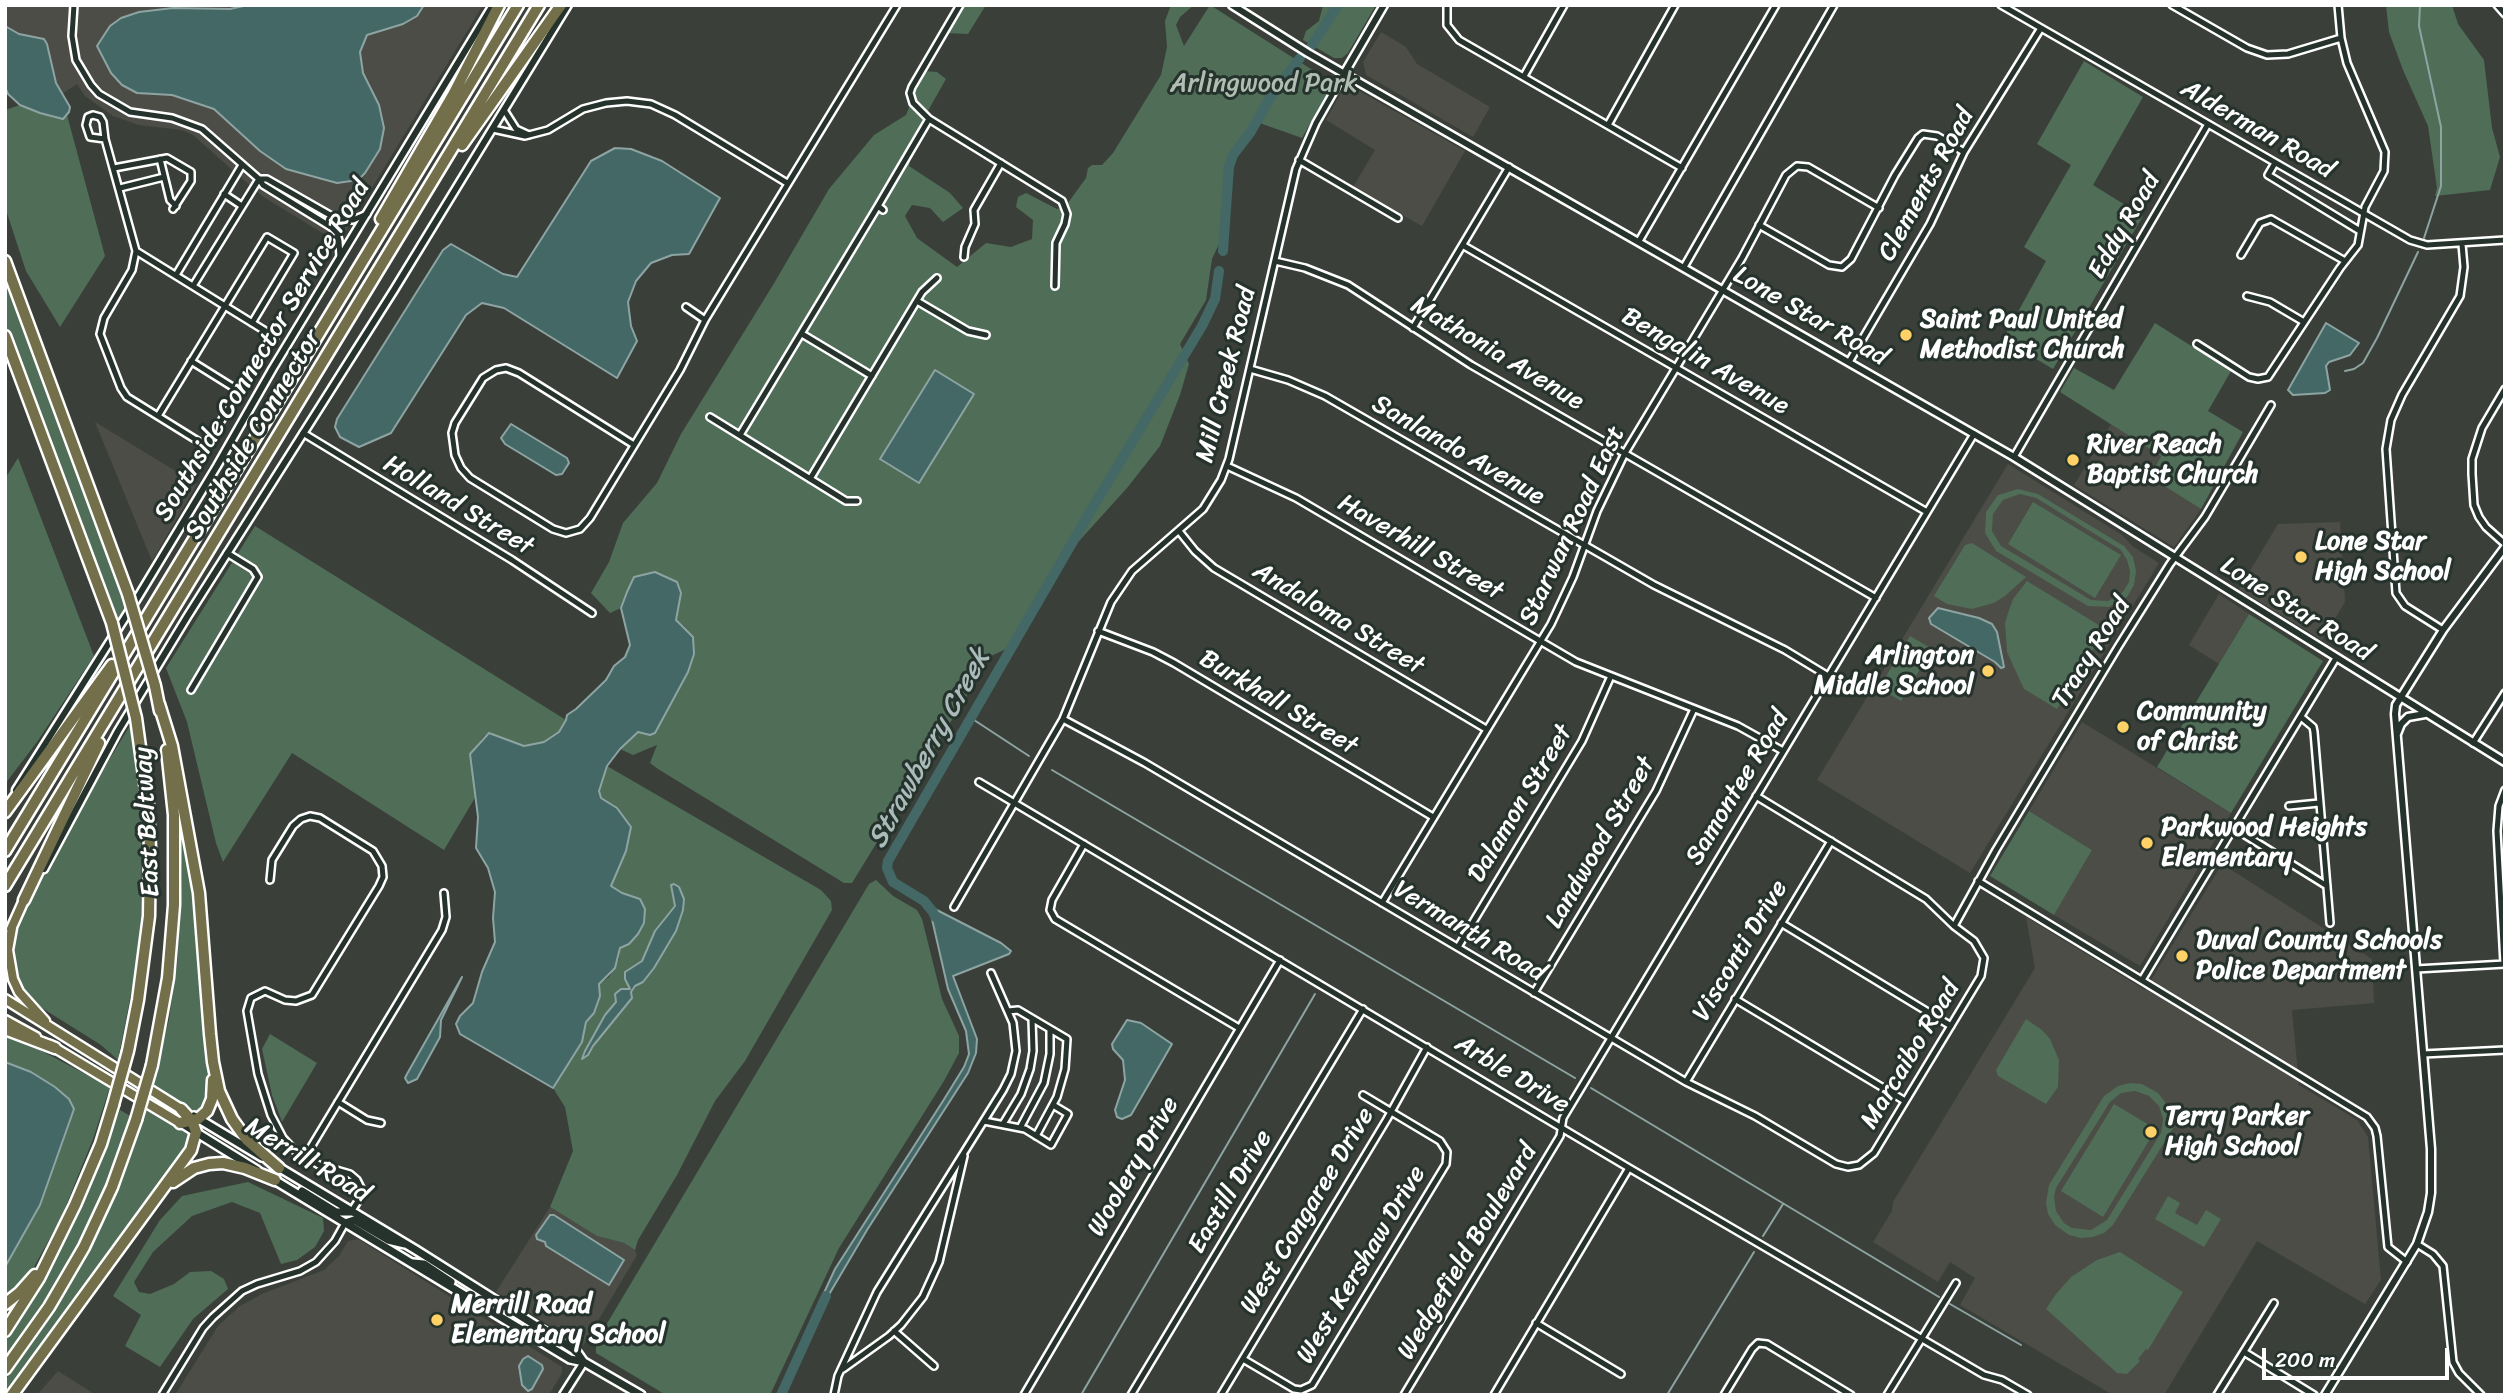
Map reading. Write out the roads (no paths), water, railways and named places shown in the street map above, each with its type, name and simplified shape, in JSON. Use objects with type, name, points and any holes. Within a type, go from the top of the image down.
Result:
[{"type":"highway","points":[[298,367],[399,185],[454,93],[499,5]]},
{"type":"highway","name":"Southside Connector","points":[[5,851],[518,5]]},
{"type":"highway","name":"Southside Connector","points":[[5,886],[539,5]]},
{"type":"highway","points":[[443,166],[457,153],[561,5]]},
{"type":"highway","name":"East Beltway","points":[[5,261],[128,594],[155,686],[174,815],[175,882],[168,978],[152,1065],[136,1120],[112,1187],[84,1247],[49,1307],[5,1369]]},
{"type":"highway","name":"East Beltway","points":[[5,336],[112,623],[136,718],[148,805],[150,848],[149,916],[138,1000],[113,1105],[88,1174],[39,1278],[5,1331]]},
{"type":"highway","points":[[5,812],[149,613]]},
{"type":"highway","points":[[159,704],[172,746],[199,893],[213,1062],[212,1099],[207,1111],[195,1120],[180,1123]]},
{"type":"highway","points":[[24,901],[99,743],[106,721]]},
{"type":"highway","points":[[5,1029],[55,1048]]},
{"type":"highway","points":[[213,1062],[219,1091],[232,1119],[247,1140],[279,1168]]},
{"type":"highway","points":[[12,1395],[191,1150],[196,1132],[195,1120],[181,1109]]},
{"type":"highway","points":[[167,1186],[194,1168],[209,1164],[235,1165],[279,1182]]},
{"type":"highway","points":[[5,1304],[31,1280],[53,1248]]},
{"type":"main road","points":[[24,901],[12,928],[8,950],[13,979],[19,992],[51,1028]]},
{"type":"main road","points":[[5,937],[12,928]]},
{"type":"main road","points":[[5,999],[181,1109]]},
{"type":"main road","name":"Merrill Road","points":[[5,1020],[196,1132],[570,1359],[584,1362],[641,1395]]},
{"type":"main road","name":"Merrill Road","points":[[195,1120],[486,1294],[576,1350],[584,1362]]},
{"type":"main road","points":[[279,1182],[290,1184],[336,1212],[351,1212]]},
{"type":"main road","points":[[345,1223],[354,1220],[388,1240],[405,1244]]},
{"type":"main road","points":[[412,1263],[424,1264],[479,1298],[486,1294]]},
{"type":"street","points":[[74,5],[72,36],[76,60],[99,94],[130,112],[172,118],[192,124],[209,134],[263,185],[331,227],[340,241],[340,258]]},
{"type":"street","name":"Southside Connector Service Road","points":[[5,805],[64,716],[211,477],[493,5]]},
{"type":"street","name":"Southside Connector","points":[[24,901],[118,731],[187,617],[568,5]]},
{"type":"street","points":[[634,444],[519,373],[506,368],[482,378],[455,423],[453,433],[455,455],[470,478],[553,528],[566,533],[580,529],[590,518],[680,369],[705,320],[897,5]]},
{"type":"street","points":[[960,5],[910,93],[912,103],[929,119],[1054,194],[1066,209],[1065,224],[1056,243],[1055,286]]},
{"type":"street","name":"Lone Star Road","points":[[1232,5],[1308,53],[2014,457],[2505,762]]},
{"type":"street","name":"Mill Creek Road","points":[[954,906],[1063,719],[1111,602],[1132,571],[1203,509],[1227,466],[1299,160],[1316,122],[1384,5]]},
{"type":"street","points":[[1447,5],[1447,25],[1460,40],[1682,168]]},
{"type":"street","points":[[1524,76],[1564,5]]},
{"type":"street","points":[[1608,125],[1675,5]]},
{"type":"street","points":[[1639,241],[1776,5]]},
{"type":"street","points":[[1684,267],[1834,5]]},
{"type":"street","name":"Alderman Road","points":[[2001,5],[2418,243],[2427,246],[2505,240]]},
{"type":"street","points":[[2172,5],[2247,48],[2267,55],[2288,54],[2341,38]]},
{"type":"street","points":[[2187,14],[2192,5]]},
{"type":"street","points":[[2197,344],[2249,377],[2262,379],[2272,372],[2358,245],[2365,207],[2384,170],[2385,152],[2347,63],[2338,5]]},
{"type":"street","points":[[2497,5],[2505,14]]},
{"type":"street","name":"Clements Road","points":[[1849,362],[1930,224],[1964,152],[2041,28]]},
{"type":"street","points":[[493,129],[520,136],[528,135],[548,130],[583,109],[627,101],[650,103],[675,115],[788,183]]},
{"type":"street","points":[[505,110],[516,129],[528,135]]},
{"type":"street","points":[[106,139],[90,137],[86,125],[88,117],[100,117],[103,122],[136,251],[132,270],[104,318],[100,334],[127,397],[206,446],[239,391],[191,361]]},
{"type":"street","points":[[740,435],[880,208],[929,119]]},
{"type":"street","name":"Eddy Road","points":[[2014,457],[2207,124]]},
{"type":"street","points":[[1759,225],[1829,265],[1842,267],[1851,259],[1913,144],[1923,134],[1937,136],[1964,152]]},
{"type":"street","points":[[114,168],[160,159],[167,158],[191,172],[191,181],[174,208],[160,159]]},
{"type":"street","points":[[1299,160],[1398,218]]},
{"type":"street","points":[[964,257],[965,247],[975,224],[974,210],[1001,163]]},
{"type":"street","points":[[2275,163],[2268,176],[2361,228]]},
{"type":"street","points":[[176,275],[242,165]]},
{"type":"street","name":"Starwan Road East","points":[[1382,902],[1562,602],[1597,511],[1625,453],[1723,289],[1786,175],[1797,166],[1808,167],[1879,208]]},
{"type":"street","points":[[1413,328],[1509,167]]},
{"type":"street","points":[[120,188],[164,177]]},
{"type":"street","points":[[259,179],[267,179],[337,219],[354,220],[367,213]]},
{"type":"street","points":[[193,286],[259,179]]},
{"type":"street","points":[[224,194],[242,206]]},
{"type":"street","points":[[2241,255],[2260,223],[2271,219],[2345,261]]},
{"type":"street","points":[[158,416],[267,237],[294,253],[252,323]]},
{"type":"street","points":[[2442,630],[2405,606],[2396,593],[2386,449],[2391,420],[2402,395],[2460,296],[2464,267],[2462,244]]},
{"type":"street","name":"Bengalin Avenue","points":[[1464,246],[1927,512]]},
{"type":"street","points":[[136,251],[275,337]]},
{"type":"street","name":"Mathonia Avenue","points":[[1275,261],[1305,268],[1348,285],[1471,365],[1876,598]]},
{"type":"street","points":[[810,479],[917,300],[937,278]]},
{"type":"street","points":[[2247,296],[2270,302],[2304,322]]},
{"type":"street","points":[[917,300],[968,331],[986,335]]},
{"type":"street","points":[[686,307],[705,320]]},
{"type":"street","points":[[802,334],[872,376]]},
{"type":"street","name":"Sanlando Avenue","points":[[1250,369],[1288,380],[1325,396],[1688,603],[1786,650],[1828,676]]},
{"type":"street","points":[[2325,1395],[2407,1262],[2417,1244],[2428,1212],[2432,1178],[2395,714],[2400,697],[2442,630],[2505,545],[2486,527],[2474,505],[2472,459],[2482,428],[2505,388]]},
{"type":"street","name":"Tracy Road","points":[[1954,926],[1978,881],[2118,647],[2175,557],[2204,517],[2271,405]]},
{"type":"street","points":[[710,417],[846,501],[857,500]]},
{"type":"street","name":"Holland Street","points":[[303,433],[512,560],[592,613]]},
{"type":"street","name":"Samontee Road","points":[[1562,1128],[1563,1118],[1974,434]]},
{"type":"street","name":"Haverhill Street","points":[[1227,466],[1296,498],[1576,662],[1738,726],[1783,751]]},
{"type":"street","name":"Andaloma Street","points":[[1179,531],[1195,551],[1214,568],[1486,729]]},
{"type":"street","points":[[191,690],[256,581],[257,574],[253,569],[227,553]]},
{"type":"street","name":"Burkhall Street","points":[[1098,631],[1174,663],[1433,817]]},
{"type":"street","points":[[2142,980],[2336,658]]},
{"type":"street","name":"Dalamon Street","points":[[1458,947],[1582,741],[1611,676]]},
{"type":"street","points":[[2473,743],[2505,692]]},
{"type":"street","name":"Landwood Street","points":[[1534,993],[1656,791],[1694,709]]},
{"type":"street","points":[[2396,736],[2401,724],[2408,717],[2427,714]]},
{"type":"street","points":[[2301,718],[2313,727],[2314,732],[2330,923]]},
{"type":"street","name":"Vermanth Road","points":[[1063,719],[1145,763],[1686,1082],[1755,1116],[1836,1164],[1848,1167],[1859,1165]]},
{"type":"street","name":"Arble Drive","points":[[979,782],[1629,1168],[1984,1375],[2002,1380],[2028,1395]]},
{"type":"street","points":[[2416,969],[2504,964],[2497,831],[2499,806],[2505,790]]},
{"type":"street","points":[[1756,796],[1926,899],[1954,926]]},
{"type":"street","points":[[2289,806],[2319,803]]},
{"type":"street","points":[[270,880],[272,860],[293,826],[310,816],[320,818],[373,851],[382,866],[383,877],[379,886],[312,995],[296,1002],[265,992],[251,998],[247,1011],[258,1074],[271,1115],[283,1138],[305,1157],[319,1165],[350,1174],[357,1180],[362,1190],[351,1212]]},
{"type":"street","points":[[2245,835],[2327,886]]},
{"type":"street","name":"Visconti Drive","points":[[1686,1082],[1831,841]]},
{"type":"street","points":[[1084,844],[1052,900],[1052,914],[1060,922],[1239,1028]]},
{"type":"street","points":[[1978,881],[2367,1117],[2377,1136],[2388,1247],[2407,1262]]},
{"type":"street","points":[[305,1157],[442,930],[446,916],[444,893]]},
{"type":"street","points":[[1781,923],[1951,1026]]},
{"type":"street","name":"Marcaibo Road","points":[[1859,1165],[1874,1153],[1981,976],[1984,958],[1978,945],[1954,926]]},
{"type":"street","name":"Woolery Drive","points":[[1024,1395],[1280,960]]},
{"type":"street","points":[[834,1395],[840,1373],[877,1292],[1003,1090],[1014,1062],[1013,1023],[991,973]]},
{"type":"street","points":[[1735,999],[1905,1101]]},
{"type":"street","name":"Eastill Drive","points":[[1131,1395],[1363,1009]]},
{"type":"street","points":[[1008,1011],[1018,1010],[1067,1039],[1066,1069],[1053,1105],[1036,1136]]},
{"type":"street","points":[[1003,1124],[1021,1094],[1030,1069],[1033,1051],[1032,1019]]},
{"type":"street","points":[[1020,1128],[1044,1083],[1050,1054],[1050,1029]]},
{"type":"street","name":"West Congaree Drive","points":[[1221,1395],[1427,1047]]},
{"type":"street","points":[[2423,1054],[2505,1050]]},
{"type":"street","points":[[1363,1095],[1390,1111]]},
{"type":"street","points":[[338,1102],[367,1120],[381,1123]]},
{"type":"street","points":[[984,1121],[1020,1128],[1051,1145],[1068,1114],[1053,1105]]},
{"type":"street","name":"West Kershaw Drive","points":[[1243,1359],[1294,1389],[1301,1390],[1312,1385],[1446,1164],[1447,1152],[1440,1141],[1390,1111]]},
{"type":"street","name":"Wedgefield Boulevard","points":[[1404,1395],[1562,1128]]},
{"type":"street","points":[[840,1373],[894,1331],[923,1297],[939,1262],[966,1149]]},
{"type":"street","points":[[1494,1395],[1629,1168]]},
{"type":"street","points":[[162,1395],[203,1328],[213,1317],[242,1291],[300,1271],[316,1262],[335,1241],[345,1223]]},
{"type":"street","points":[[2417,1244],[2433,1254],[2443,1266],[2453,1362],[2459,1373],[2481,1395]]},
{"type":"street","points":[[1886,1395],[1956,1283]]},
{"type":"street","points":[[2217,1395],[2274,1303]]},
{"type":"street","points":[[1536,1323],[1621,1374]]},
{"type":"street","points":[[894,1331],[934,1366]]},
{"type":"street","points":[[1724,1395],[1758,1343],[1767,1344],[1851,1395]]},
{"type":"street","points":[[2244,1352],[2315,1395]]},
{"type":"street","points":[[563,1395],[584,1362]]},
{"type":"water","points":[[248,5],[424,5],[417,16],[403,24],[367,35],[360,52],[363,73],[379,105],[384,128],[380,149],[358,180],[337,183],[286,169],[260,151],[214,109],[172,95],[137,93],[122,85],[111,73],[97,46],[110,26],[121,18],[139,12],[173,8],[230,9]]},
{"type":"water","points":[[5,26],[19,34],[44,39],[56,83],[70,107],[63,119],[20,105],[8,94],[5,87]]},
{"type":"water","points":[[615,148],[631,149],[662,161],[720,198],[689,254],[672,255],[651,263],[636,281],[628,302],[631,326],[637,341],[617,378],[504,308],[482,303],[466,315],[391,433],[359,447],[340,437],[335,427],[337,419],[443,250],[451,244],[503,274],[517,277],[591,161]]},
{"type":"water","points":[[2326,323],[2359,343],[2350,355],[2329,362],[2326,366],[2330,390],[2325,393],[2293,395],[2288,390]]},
{"type":"water","points":[[935,370],[974,394],[919,483],[880,459]]},
{"type":"water","points":[[511,424],[567,458],[569,463],[562,474],[556,475],[505,444],[501,438]]},
{"type":"water","points":[[655,572],[677,582],[681,593],[676,620],[693,637],[694,654],[688,672],[655,733],[650,735],[638,732],[620,749],[607,766],[599,791],[601,798],[617,808],[631,827],[626,851],[611,886],[640,899],[645,909],[644,923],[629,944],[620,948],[615,968],[599,984],[600,996],[594,1013],[586,1022],[582,1042],[553,1088],[460,1034],[456,1024],[473,1003],[495,942],[495,892],[488,868],[476,848],[478,817],[470,754],[489,733],[524,746],[544,742],[559,732],[567,715],[606,680],[614,666],[625,657],[630,645],[621,608],[634,577]]},
{"type":"water","points":[[1938,608],[1992,624],[1997,632],[2004,667],[2001,668],[1931,624],[1929,618]]},
{"type":"water","points":[[671,885],[679,887],[684,899],[676,931],[654,968],[631,992],[632,998],[588,1055],[582,1059],[605,1015],[616,1002],[615,994],[621,989],[630,989],[625,972],[642,961],[655,931],[675,906]]},
{"type":"water","points":[[929,906],[1001,943],[1011,951],[953,976],[977,1039],[976,1053],[968,1073],[867,1230],[821,1308],[823,1295],[835,1269],[943,1101],[969,1054],[966,1031],[948,989]]},
{"type":"water","points":[[462,977],[441,1020],[440,1037],[417,1079],[408,1083],[405,1078],[407,1074]]},
{"type":"water","points":[[1127,1020],[1141,1023],[1172,1044],[1131,1115],[1122,1119],[1117,1117],[1115,1110],[1125,1080],[1123,1060],[1112,1044]]},
{"type":"water","points":[[5,1062],[31,1072],[55,1087],[69,1099],[74,1109],[40,1205],[5,1267]]},
{"type":"water","points":[[550,1215],[624,1260],[609,1285],[537,1239],[536,1235]]},
{"type":"water","points":[[528,1356],[542,1365],[543,1369],[532,1389],[528,1391],[522,1385],[519,1366]]},
{"type":"waterway","name":"Strawberry Creek","points":[[1312,45],[1338,5]]},
{"type":"waterway","points":[[2420,5],[2419,26],[2441,127],[2441,186],[2424,238]]},
{"type":"waterway","name":"Strawberry Creek","points":[[1223,251],[1229,167],[1233,155],[1300,58]]},
{"type":"waterway","points":[[2345,371],[2363,363],[2418,252]]},
{"type":"waterway","name":"Strawberry Creek","points":[[935,917],[924,901],[893,882],[887,868],[888,861],[1090,512],[1202,326],[1215,299],[1219,271]]},
{"type":"waterway","points":[[971,718],[1029,756]]},
{"type":"waterway","points":[[1052,770],[1575,1078]]},
{"type":"waterway","points":[[1081,1395],[1315,994]]},
{"type":"waterway","points":[[1591,1088],[1939,1297]]},
{"type":"waterway","points":[[1763,1236],[1783,1204]]},
{"type":"waterway","points":[[1667,1395],[1754,1252]]},
{"type":"waterway","name":"Strawberry Creek","points":[[781,1395],[826,1296]]},
{"type":"waterway","points":[[1950,1304],[2021,1345]]},
{"type":"place","name":"Saint Paul United Methodist Church","points":[[1906,335]]},
{"type":"place","name":"River Reach Baptist Church","points":[[2073,460]]},
{"type":"place","name":"Lone Star High School","points":[[2301,557]]},
{"type":"place","name":"Arlington Middle School","points":[[1988,671]]},
{"type":"place","name":"Community of Christ","points":[[2123,727]]},
{"type":"place","name":"Parkwood Heights Elementary","points":[[2147,843]]},
{"type":"place","name":"Duval County Schools Police Department","points":[[2182,956]]},
{"type":"place","name":"Terry Parker High School","points":[[2151,1132]]},
{"type":"place","name":"Merrill Road Elementary School","points":[[437,1320]]},
{"type":"park label","name":"Arlingwood Park","points":[[1264,84]]}]
